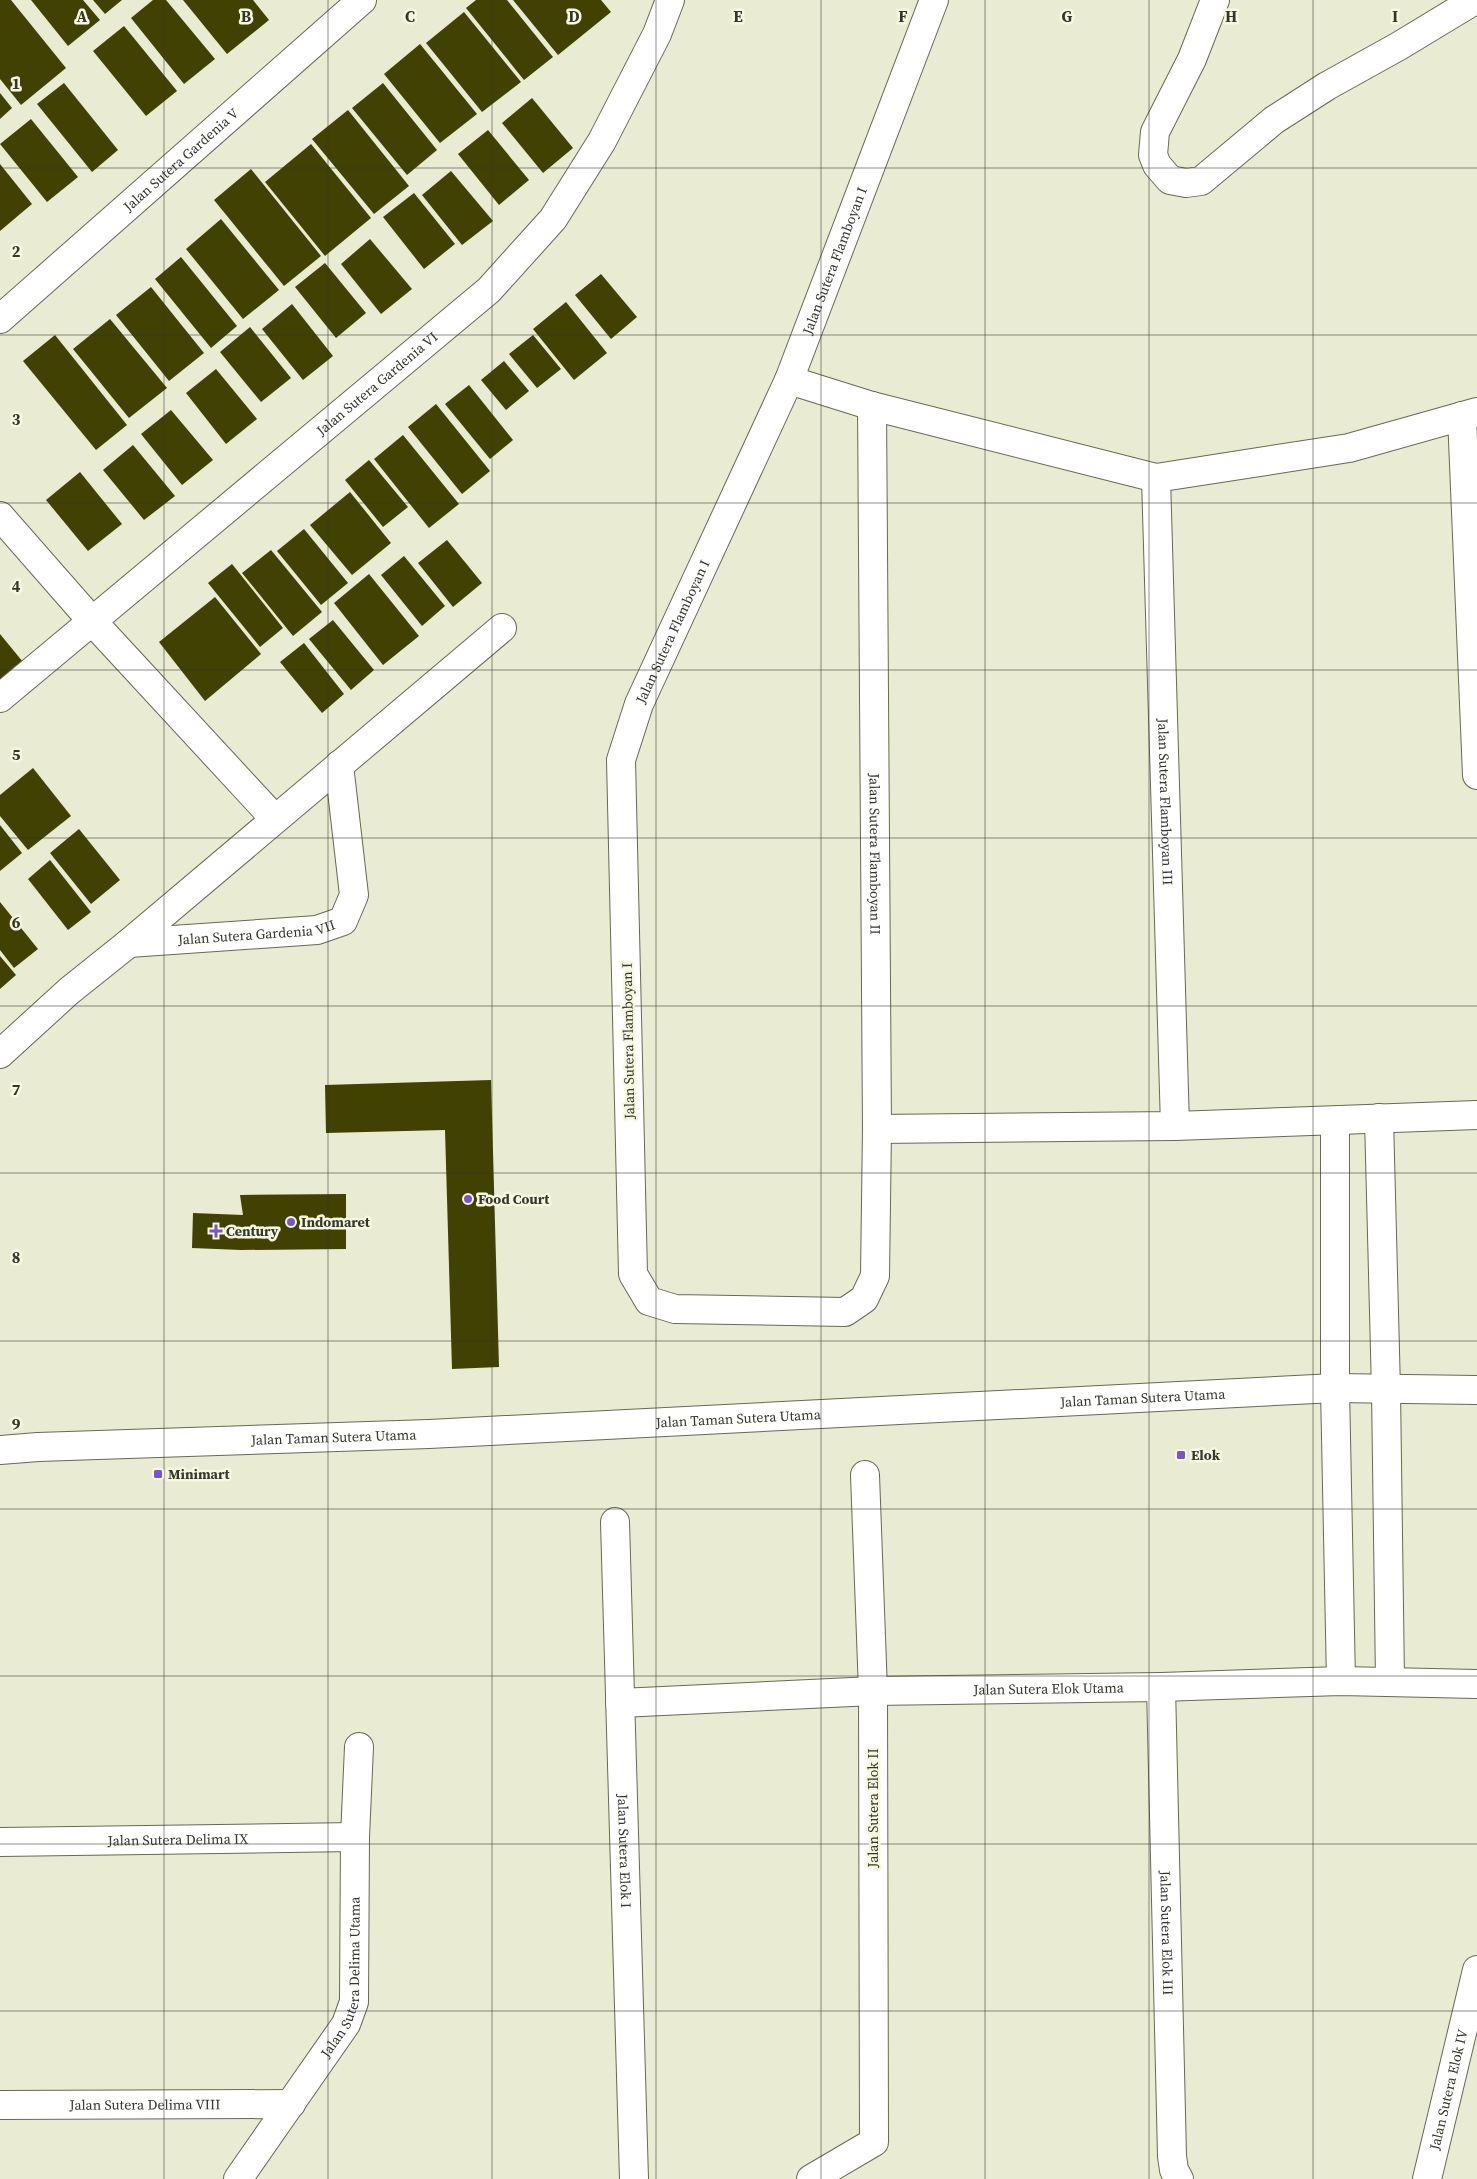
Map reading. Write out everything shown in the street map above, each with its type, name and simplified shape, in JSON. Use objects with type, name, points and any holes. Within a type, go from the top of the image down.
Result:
[{"type":"street","name":"Jalan Sutera Gardenia V","points":[[0,319],[362,0]]},
{"type":"street","name":"Jalan Sutera Gardenia VI","points":[[0,698],[489,290],[553,220],[597,149],[657,34],[670,0]]},
{"type":"street","name":"Jalan Sutera Flamboyan I","points":[[864,1299],[845,1312],[675,1309],[649,1301],[633,1274],[620,760],[639,704],[789,380],[934,0]]},
{"type":"street","points":[[1215,0],[1192,59],[1155,132],[1153,155],[1157,165],[1170,180],[1186,183],[1201,181],[1274,120],[1327,86],[1475,0]]},
{"type":"street","points":[[789,380],[872,406],[1156,478],[1349,448],[1469,414],[1477,776]]},
{"type":"street","name":"Jalan Sutera Flamboyan II","points":[[864,1299],[875,1276],[878,1129],[872,406]]},
{"type":"street","name":"Jalan Sutera Flamboyan III","points":[[1156,478],[1175,1126]]},
{"type":"street","points":[[0,516],[92,621],[274,818]]},
{"type":"street","points":[[0,1054],[69,991],[502,628]]},
{"type":"street","name":"Jalan Sutera Gardenia VII","points":[[129,942],[318,930],[343,921],[354,895],[339,765]]},
{"type":"street","points":[[878,1129],[1175,1126],[1477,1114]]},
{"type":"street","points":[[1379,1118],[1386,1390],[1390,1681]]},
{"type":"street","points":[[1335,1121],[1335,1388],[1341,1681]]},
{"type":"street","name":"Jalan Taman Sutera Utama","points":[[0,1450],[48,1446],[429,1434],[1335,1388],[1477,1390]]},
{"type":"street","name":"Jalan Sutera Elok II","points":[[811,2179],[874,2142],[873,1691],[865,1475]]},
{"type":"street","name":"Jalan Sutera Elok I","points":[[615,1522],[634,2179]]},
{"type":"street","name":"Jalan Sutera Elok Utama","points":[[620,1703],[873,1691],[1161,1687],[1341,1681],[1477,1684]]},
{"type":"street","name":"Jalan Sutera Elok III","points":[[1161,1687],[1172,2156],[1174,2170],[1179,2179]]},
{"type":"street","name":"Jalan Sutera Delima Utama","points":[[238,2179],[346,2024],[354,2002],[355,1837],[359,1747]]},
{"type":"street","name":"Jalan Sutera Delima IX","points":[[0,1842],[355,1837]]},
{"type":"street","name":"Jalan Sutera Elok IV","points":[[1427,2179],[1477,1970]]},
{"type":"street","name":"Jalan Sutera Delima VIII","points":[[0,2105],[291,2104]]},
{"type":"building","points":[[0,0],[11,0],[66,68],[21,105],[0,79]]},
{"type":"building","points":[[31,0],[83,0],[100,20],[68,46]]},
{"type":"building","points":[[93,0],[122,0],[105,14]]},
{"type":"building","points":[[153,0],[166,0],[215,59],[184,84],[131,18]]},
{"type":"building","points":[[183,0],[253,0],[269,20],[227,54]]},
{"type":"building","points":[[476,0],[507,0],[553,57],[524,80],[466,8]]},
{"type":"building","points":[[513,0],[601,0],[611,12],[558,55]]},
{"type":"building","points":[[464,12],[521,82],[482,112],[426,43]]},
{"type":"building","points":[[124,26],[177,91],[146,116],[93,51]]},
{"type":"building","points":[[420,44],[477,114],[440,143],[384,74]]},
{"type":"building","points":[[64,83],[118,150],[92,172],[37,104]]},
{"type":"building","points":[[383,83],[437,150],[407,175],[352,108]]},
{"type":"building","points":[[0,93],[12,108],[0,119]]},
{"type":"building","points":[[532,98],[573,148],[543,173],[502,123]]},
{"type":"building","points":[[348,110],[409,186],[374,214],[312,139]]},
{"type":"building","points":[[31,119],[78,177],[47,202],[0,144]]},
{"type":"building","points":[[488,130],[529,180],[499,205],[458,154]]},
{"type":"building","points":[[311,144],[371,218],[325,256],[265,182]]},
{"type":"building","points":[[0,164],[32,204],[0,231]]},
{"type":"building","points":[[251,169],[321,256],[284,286],[214,200]]},
{"type":"building","points":[[451,171],[493,221],[462,245],[422,195]]},
{"type":"building","points":[[414,193],[455,244],[424,269],[383,217]]},
{"type":"building","points":[[221,219],[279,290],[243,319],[186,249]]},
{"type":"building","points":[[370,239],[412,289],[381,314],[341,264]]},
{"type":"building","points":[[181,257],[237,326],[211,348],[155,279]]},
{"type":"building","points":[[325,263],[366,313],[336,338],[295,287]]},
{"type":"building","points":[[601,274],[637,317],[611,339],[575,295]]},
{"type":"building","points":[[151,287],[204,353],[169,381],[116,315]]},
{"type":"building","points":[[566,302],[607,353],[574,380],[533,329]]},
{"type":"building","points":[[292,304],[333,356],[303,380],[262,329]]},
{"type":"building","points":[[110,319],[167,388],[129,418],[73,349]]},
{"type":"building","points":[[250,327],[291,378],[261,402],[220,352]]},
{"type":"building","points":[[55,335],[127,425],[96,450],[23,361]]},
{"type":"building","points":[[533,335],[561,369],[537,388],[509,354]]},
{"type":"building","points":[[504,361],[529,391],[506,410],[481,380]]},
{"type":"building","points":[[216,369],[257,419],[226,444],[186,393]]},
{"type":"building","points":[[469,385],[513,440],[490,459],[445,404]]},
{"type":"building","points":[[436,404],[490,471],[462,494],[408,427]]},
{"type":"building","points":[[171,410],[213,460],[182,485],[141,434]]},
{"type":"building","points":[[403,435],[459,504],[429,528],[374,459]]},
{"type":"building","points":[[133,445],[175,496],[144,520],[103,470]]},
{"type":"building","points":[[369,460],[408,507],[383,527],[345,480]]},
{"type":"building","points":[[80,472],[122,524],[88,551],[46,500]]},
{"type":"building","points":[[350,492],[391,543],[352,575],[310,525]]},
{"type":"building","points":[[304,529],[348,583],[321,605],[277,551]]},
{"type":"building","points":[[447,540],[482,583],[453,607],[418,563]]},
{"type":"building","points":[[271,550],[322,612],[293,636],[242,573]]},
{"type":"building","points":[[404,556],[445,606],[422,626],[381,575]]},
{"type":"building","points":[[232,564],[283,628],[260,647],[208,583]]},
{"type":"building","points":[[369,574],[419,636],[383,665],[334,603]]},
{"type":"building","points":[[215,597],[261,654],[205,701],[159,642]]},
{"type":"building","points":[[333,620],[374,670],[351,690],[309,639]]},
{"type":"building","points":[[0,634],[23,662],[0,681]]},
{"type":"building","points":[[304,643],[344,694],[322,713],[280,662]]},
{"type":"building","points":[[33,768],[71,816],[28,850],[0,816],[0,795]]},
{"type":"building","points":[[0,825],[22,853],[0,871]]},
{"type":"building","points":[[79,829],[120,880],[91,904],[50,853]]},
{"type":"building","points":[[50,860],[91,912],[68,930],[28,879]]},
{"type":"building","points":[[0,902],[38,949],[14,968],[0,950]]},
{"type":"building","points":[[0,956],[16,975],[0,989]]},
{"type":"building","points":[[491,1080],[499,1367],[452,1369],[445,1130],[326,1133],[325,1085]]},
{"type":"building","points":[[346,1194],[346,1249],[241,1250],[192,1248],[193,1213],[243,1215],[240,1195]]},
{"type":"place","name":"Food Court","points":[[468,1199]]},
{"type":"place","name":"Indomaret","points":[[291,1222]]},
{"type":"place","name":"Century","points":[[216,1231]]},
{"type":"place","name":"Elok","points":[[1181,1455]]},
{"type":"place","name":"Minimart","points":[[158,1474]]}]
